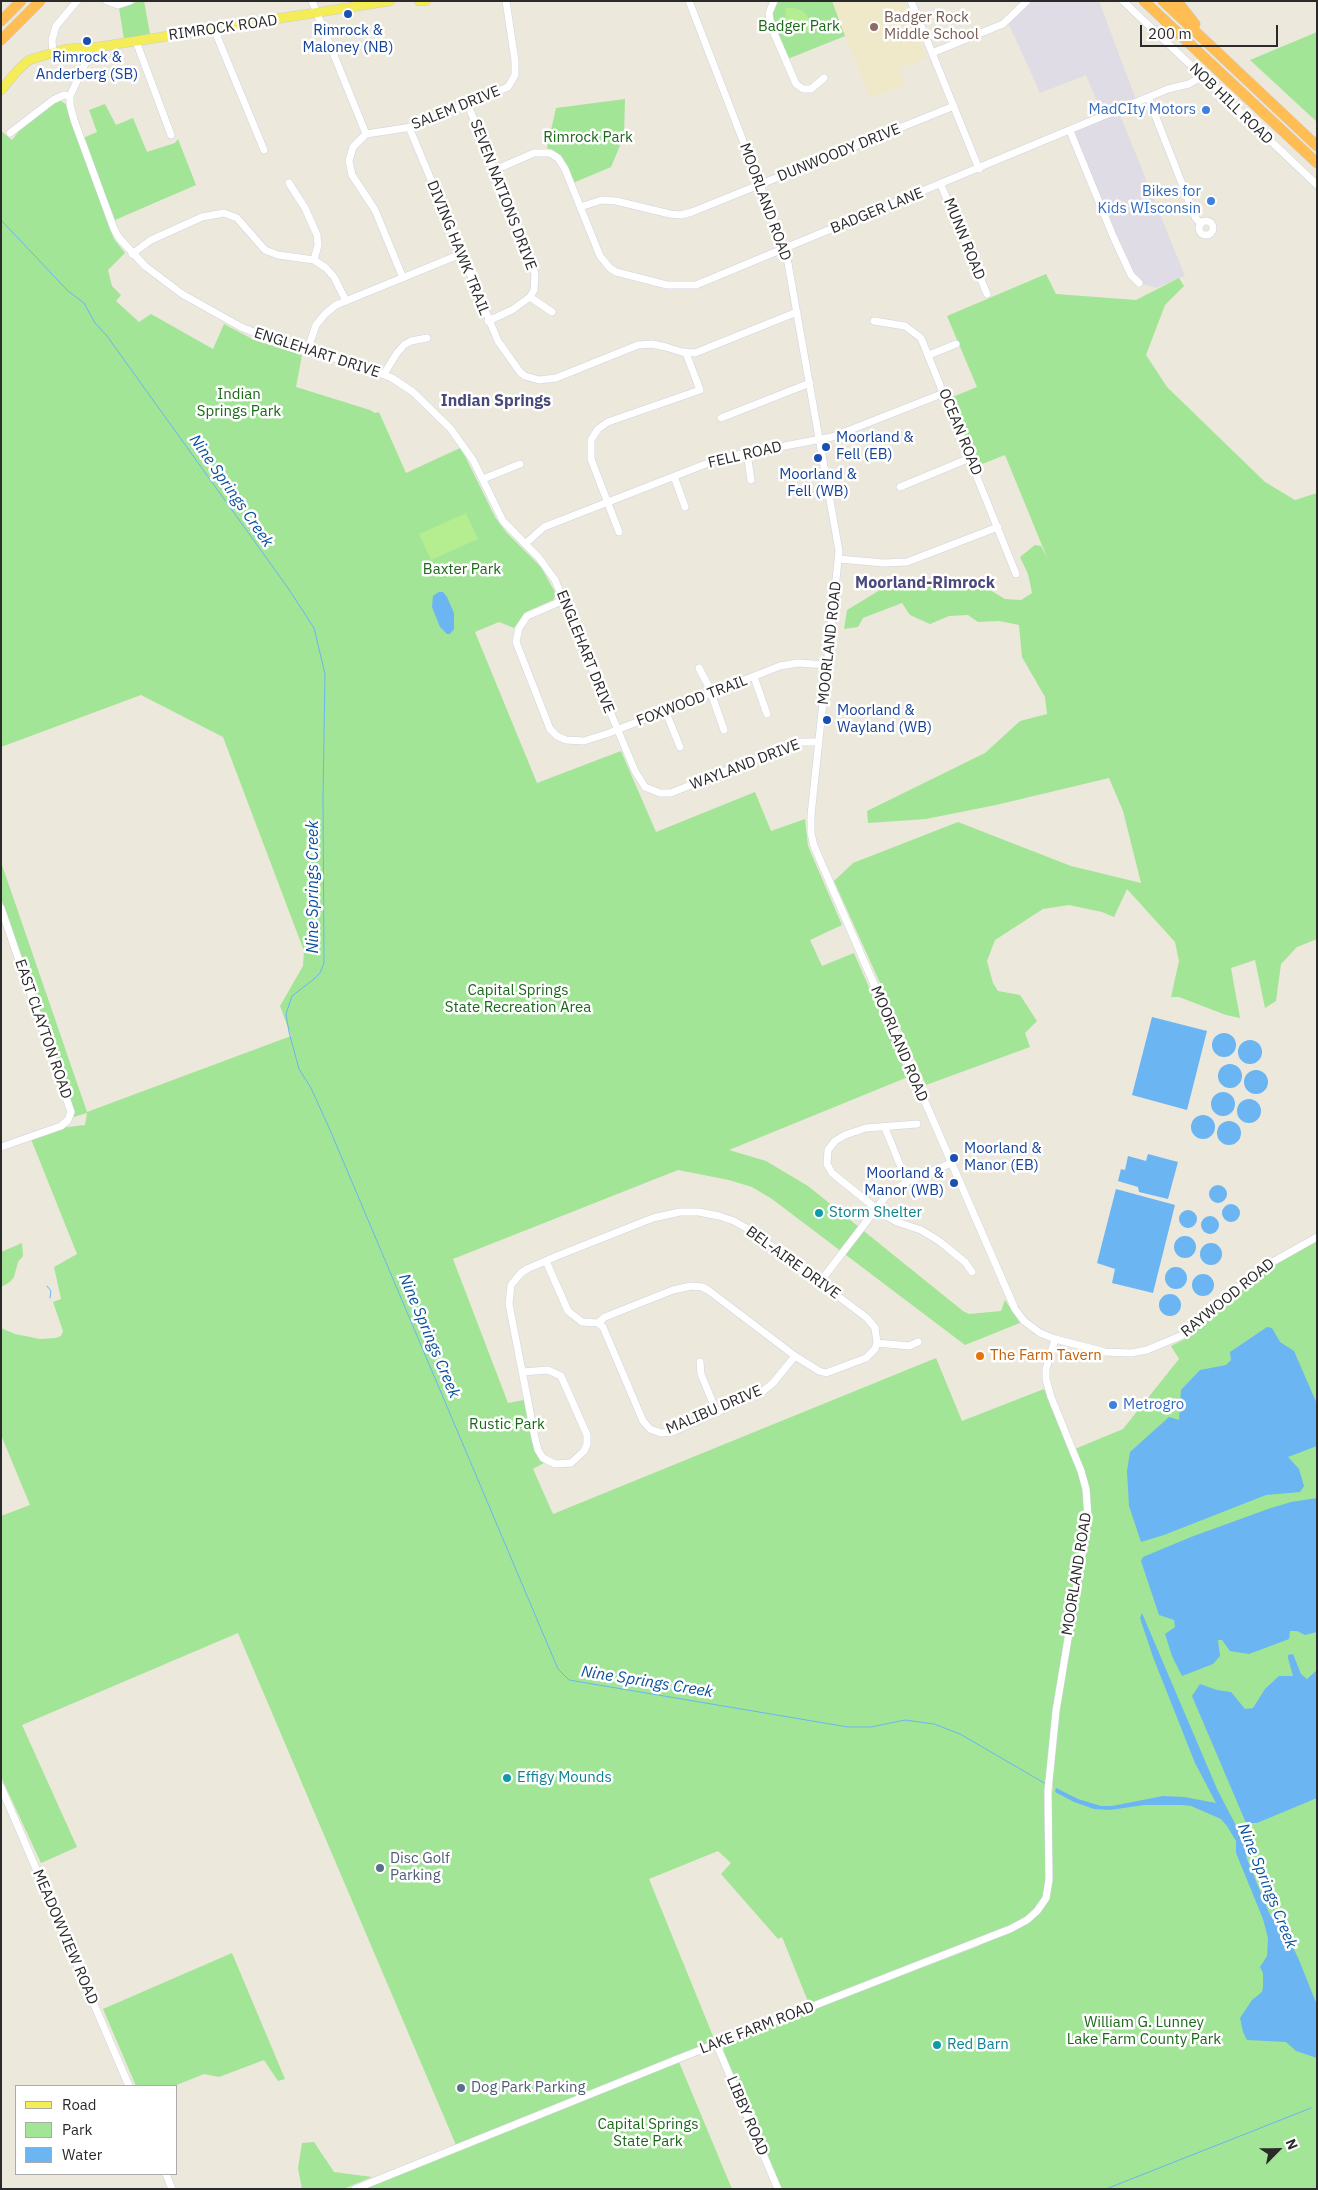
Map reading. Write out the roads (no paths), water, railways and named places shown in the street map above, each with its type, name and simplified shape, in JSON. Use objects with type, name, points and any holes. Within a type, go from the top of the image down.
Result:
[{"type":"highway","points":[[1,21],[20,1]]},
{"type":"highway","points":[[1,40],[40,1]]},
{"type":"highway","points":[[1142,1],[1317,163]]},
{"type":"highway","points":[[1163,1],[1317,146]]},
{"type":"highway","points":[[1177,1],[1245,78]]},
{"type":"main road","name":"RIMROCK ROAD","points":[[1,90],[24,64],[35,57],[53,54],[68,55],[79,53],[85,49],[136,40],[318,14],[390,1]]},
{"type":"main road","points":[[419,1],[426,1]]},
{"type":"street","points":[[53,54],[52,40],[56,26],[77,1]]},
{"type":"street","points":[[107,1],[118,5],[130,1]]},
{"type":"street","points":[[312,1],[366,134],[353,147],[349,161],[350,168],[354,179],[375,210],[403,278]]},
{"type":"street","name":"SALEM DRIVE","points":[[366,134],[409,127],[503,90],[513,81],[515,61],[506,1]]},
{"type":"street","name":"MOORLAND ROAD","points":[[688,1],[785,249],[820,440],[839,559],[810,823],[814,846],[1014,1309],[1024,1321]]},
{"type":"street","points":[[774,1],[769,13],[771,26],[796,84],[803,89],[811,89],[824,78]]},
{"type":"street","points":[[911,1],[979,169]]},
{"type":"street","points":[[932,53],[1003,24],[1027,1]]},
{"type":"street","name":"NOB HILL ROAD","points":[[1123,1],[1317,185]]},
{"type":"street","points":[[214,29],[264,150]]},
{"type":"street","points":[[136,40],[170,135]]},
{"type":"street","points":[[10,133],[53,100],[64,95],[70,96],[85,64],[85,49]]},
{"type":"street","name":"BADGER LANE","points":[[495,170],[534,153],[550,153],[558,158],[565,169],[600,256],[610,268],[616,272],[666,285],[686,286],[703,283],[1148,97],[1168,89],[1189,84],[1202,76]]},
{"type":"street","name":"ENGLEHART DRIVE","points":[[70,96],[70,106],[74,120],[110,222],[119,238],[132,254],[164,282],[226,320],[264,338],[307,352],[360,365],[384,374],[414,392],[440,417],[468,452],[503,521],[548,569],[564,600],[639,780],[650,790],[660,794],[671,793]]},
{"type":"street","points":[[1148,97],[1194,215],[1200,224]]},
{"type":"street","name":"SEVEN NATIONS DRIVE","points":[[468,105],[535,274],[534,290],[530,297]]},
{"type":"street","name":"DUNWOODY DRIVE","points":[[580,207],[602,200],[616,201],[681,215],[760,186],[954,106]]},
{"type":"street","name":"DIVING HAWK TRAIL","points":[[409,127],[488,321],[498,341],[514,365],[525,376],[539,380],[556,378],[638,345],[666,347],[686,353]]},
{"type":"street","points":[[1070,131],[1113,236],[1131,275],[1139,283]]},
{"type":"street","points":[[289,183],[305,208],[317,235],[318,245],[314,260]]},
{"type":"street","name":"MUNN ROAD","points":[[941,184],[987,294]]},
{"type":"street","points":[[132,254],[151,240],[194,221],[213,214],[224,213],[237,218],[265,250],[278,255],[314,260],[326,268],[334,277],[346,301]]},
{"type":"street","points":[[307,352],[316,324],[325,314],[346,301],[461,254]]},
{"type":"street","points":[[488,321],[512,310],[530,297],[552,312]]},
{"type":"street","points":[[619,532],[591,459],[591,440],[598,430],[608,422],[700,390],[686,353],[706,349],[797,312]]},
{"type":"street","name":"OCEAN ROAD","points":[[874,320],[895,323],[913,330],[921,338],[1016,574]]},
{"type":"street","points":[[384,374],[404,345],[427,338]]},
{"type":"street","points":[[929,355],[956,344]]},
{"type":"street","points":[[721,418],[810,384]]},
{"type":"street","name":"FELL ROAD","points":[[525,544],[544,528],[721,458],[820,440],[944,393]]},
{"type":"street","points":[[747,453],[751,480]]},
{"type":"street","points":[[900,487],[970,458]]},
{"type":"street","points":[[483,479],[520,464]]},
{"type":"street","points":[[674,476],[684,507]]},
{"type":"street","points":[[839,559],[884,563],[907,562],[998,527]]},
{"type":"street","name":"FOXWOOD TRAIL","points":[[564,600],[528,616],[518,628],[516,642],[550,728],[557,736],[577,742],[617,730],[780,666],[793,663],[827,665]]},
{"type":"street","points":[[699,668],[709,687],[724,730]]},
{"type":"street","points":[[754,677],[767,714]]},
{"type":"street","points":[[665,710],[680,746]]},
{"type":"street","name":"WAYLAND DRIVE","points":[[671,793],[786,746],[801,742],[819,742]]},
{"type":"street","name":"EAST CLAYTON ROAD","points":[[1,908],[70,1107],[68,1120],[56,1128],[1,1147]]},
{"type":"street","points":[[917,1124],[866,1128],[845,1135],[835,1141],[828,1150],[827,1164],[832,1173],[876,1209],[897,1222],[921,1230],[939,1241],[965,1262],[972,1272]]},
{"type":"street","points":[[885,1128],[907,1182]]},
{"type":"street","points":[[820,1282],[886,1196],[907,1182],[951,1163]]},
{"type":"street","name":"BEL-AIRE DRIVE","points":[[522,1372],[548,1370],[561,1376],[587,1435],[587,1444],[584,1451],[571,1463],[555,1464],[540,1455],[535,1438],[522,1372],[509,1304],[511,1285],[521,1273],[546,1261],[658,1216],[680,1212],[698,1212],[719,1216],[742,1225],[867,1318],[875,1328],[877,1343]]},
{"type":"street","name":"RAYWOOD ROAD","points":[[1024,1321],[1040,1333],[1105,1352],[1131,1353],[1160,1347],[1200,1324],[1242,1283],[1260,1270],[1317,1237]]},
{"type":"street","points":[[546,1261],[568,1311],[582,1322],[598,1323],[605,1317],[686,1286],[702,1287],[718,1297],[795,1356],[819,1371],[826,1373],[866,1358],[875,1349],[877,1343],[909,1346],[918,1342]]},
{"type":"street","name":"MALIBU DRIVE","points":[[598,1323],[603,1327],[643,1421],[650,1429],[661,1433],[672,1432],[762,1392],[773,1383],[795,1356]]},
{"type":"street","name":"MOORLAND ROAD","points":[[1049,1787],[1060,1685],[1088,1518],[1086,1489],[1081,1471],[1051,1397],[1046,1379],[1046,1369],[1055,1338]]},
{"type":"street","points":[[700,1362],[700,1374],[716,1413]]},
{"type":"street","name":"MEADOWVIEW ROAD","points":[[1,1787],[128,2085]]},
{"type":"street","name":"LAKE FARM ROAD","points":[[355,2189],[716,2043],[978,1942],[1027,1920],[1037,1911],[1046,1898],[1049,1880],[1049,1787]]},
{"type":"street","name":"LIBBY ROAD","points":[[716,2043],[778,2189]]},
{"type":"street","points":[[166,2175],[172,2189]]},
{"type":"water","points":[[443,592],[447,597],[454,613],[454,629],[450,634],[447,634],[440,627],[432,607],[433,596]]},
{"type":"water","points":[[1152,1017],[1207,1031],[1187,1110],[1132,1095]]},
{"type":"water","points":[[1224,1033],[1233,1036],[1236,1045],[1233,1054],[1224,1057],[1215,1054],[1212,1045],[1215,1036]]},
{"type":"water","points":[[1250,1040],[1259,1043],[1262,1052],[1259,1061],[1250,1064],[1241,1061],[1238,1052],[1241,1043]]},
{"type":"water","points":[[1230,1064],[1239,1067],[1242,1076],[1239,1085],[1230,1088],[1221,1085],[1218,1076],[1221,1067]]},
{"type":"water","points":[[1256,1070],[1265,1073],[1268,1082],[1265,1091],[1256,1094],[1247,1091],[1244,1082],[1247,1073]]},
{"type":"water","points":[[1223,1092],[1232,1095],[1235,1104],[1232,1113],[1223,1116],[1214,1113],[1211,1104],[1214,1095]]},
{"type":"water","points":[[1249,1099],[1258,1102],[1261,1111],[1258,1120],[1249,1123],[1240,1120],[1237,1111],[1240,1102]]},
{"type":"water","points":[[1203,1115],[1212,1118],[1215,1127],[1212,1136],[1203,1139],[1194,1136],[1191,1127],[1194,1118]]},
{"type":"water","points":[[1229,1121],[1238,1124],[1241,1133],[1238,1142],[1229,1145],[1220,1142],[1217,1133],[1220,1124]]},
{"type":"water","points":[[1148,1154],[1178,1162],[1168,1199],[1139,1192],[1138,1187],[1118,1181],[1121,1169],[1125,1170],[1128,1156],[1146,1161]]},
{"type":"water","points":[[1214,1185],[1222,1185],[1227,1190],[1225,1201],[1214,1203],[1209,1198],[1209,1190]]},
{"type":"water","points":[[1116,1189],[1175,1205],[1153,1293],[1112,1283],[1115,1269],[1097,1263]]},
{"type":"water","points":[[1227,1204],[1235,1204],[1240,1209],[1238,1220],[1227,1222],[1222,1217],[1222,1209]]},
{"type":"water","points":[[1184,1210],[1192,1210],[1197,1215],[1195,1226],[1184,1228],[1179,1223],[1179,1215]]},
{"type":"water","points":[[1206,1216],[1214,1216],[1219,1221],[1217,1232],[1206,1234],[1201,1229],[1201,1221]]},
{"type":"water","points":[[1185,1236],[1195,1243],[1196,1247],[1189,1257],[1185,1258],[1175,1251],[1174,1247],[1181,1237]]},
{"type":"water","points":[[1211,1243],[1221,1250],[1222,1254],[1215,1264],[1211,1265],[1201,1258],[1200,1254],[1207,1244]]},
{"type":"water","points":[[1176,1267],[1186,1274],[1187,1278],[1180,1288],[1176,1289],[1166,1282],[1165,1278],[1172,1268]]},
{"type":"water","points":[[1203,1274],[1213,1281],[1214,1285],[1207,1295],[1203,1296],[1193,1289],[1192,1285],[1199,1275]]},
{"type":"water","points":[[1170,1294],[1180,1301],[1181,1305],[1174,1315],[1170,1316],[1160,1309],[1159,1305],[1166,1295]]},
{"type":"water","points":[[1267,1327],[1272,1328],[1280,1342],[1294,1351],[1317,1404],[1317,1446],[1288,1457],[1299,1469],[1304,1486],[1300,1492],[1266,1495],[1164,1535],[1141,1542],[1129,1506],[1127,1471],[1130,1452],[1169,1417],[1179,1420],[1181,1390],[1200,1370],[1226,1365],[1231,1360],[1230,1352]]},
{"type":"water","points":[[1317,1498],[1317,1632],[1305,1635],[1297,1631],[1290,1631],[1289,1639],[1249,1654],[1230,1651],[1222,1640],[1218,1640],[1220,1656],[1213,1664],[1182,1676],[1172,1656],[1165,1634],[1175,1627],[1174,1620],[1159,1615],[1141,1561],[1143,1557],[1268,1509],[1291,1502]]},
{"type":"water","points":[[1142,1613],[1217,1789],[1243,1839],[1247,1859],[1270,1915],[1275,1920],[1274,1912],[1262,1888],[1261,1880],[1299,1960],[1317,2005],[1317,2058],[1296,2051],[1286,2042],[1247,2040],[1243,2032],[1240,2018],[1252,2000],[1262,1992],[1263,1973],[1260,1967],[1267,1956],[1268,1938],[1263,1919],[1236,1853],[1236,1841],[1221,1819],[1191,1806],[1181,1805],[1144,1805],[1110,1810],[1094,1809],[1074,1802],[1055,1792],[1056,1788],[1078,1799],[1101,1806],[1112,1806],[1163,1796],[1184,1797],[1216,1803],[1195,1763],[1153,1657],[1140,1618]]},
{"type":"water","points":[[1293,1654],[1301,1674],[1307,1679],[1317,1670],[1317,1798],[1257,1823],[1246,1823],[1192,1696],[1200,1684],[1217,1690],[1231,1692],[1245,1709],[1253,1708],[1265,1689],[1279,1676],[1293,1676],[1288,1655]]},
{"type":"waterway","name":"Nine Springs Creek","points":[[1,220],[68,291],[84,303],[95,323],[107,336],[288,588],[314,628],[325,674],[323,798],[324,963],[320,973],[292,996],[286,1014],[289,1032],[299,1069],[311,1088],[330,1130],[558,1669],[569,1680],[848,1727],[871,1727],[905,1720],[934,1724],[960,1734],[1046,1784]]},
{"type":"waterway","points":[[47,1286],[51,1291],[50,1298]]},
{"type":"waterway","points":[[1106,2189],[1311,2108]]},
{"type":"place","name":"Rimrock & Maloney (NB)","points":[[348,14]]},
{"type":"place","name":"Badger Rock Middle School","points":[[874,27]]},
{"type":"place","name":"Rimrock & Anderberg (SB)","points":[[87,41]]},
{"type":"place","name":"MadCIty Motors","points":[[1206,110]]},
{"type":"place","name":"Bikes for Kids WIsconsin","points":[[1211,201]]},
{"type":"place","name":"Moorland & Fell (EB)","points":[[826,447]]},
{"type":"place","name":"Moorland & Fell (WB)","points":[[818,458]]},
{"type":"place","name":"Moorland & Wayland (WB)","points":[[827,720]]},
{"type":"place","name":"Moorland & Manor (EB)","points":[[954,1158]]},
{"type":"place","name":"Moorland & Manor (WB)","points":[[954,1183]]},
{"type":"place","name":"Storm Shelter","points":[[819,1213]]},
{"type":"place","name":"The Farm Tavern","points":[[980,1356]]},
{"type":"place","name":"Metrogro","points":[[1113,1405]]},
{"type":"place","name":"Effigy Mounds","points":[[507,1778]]},
{"type":"place","name":"Disc Golf Parking","points":[[380,1868]]},
{"type":"place","name":"Red Barn","points":[[937,2045]]},
{"type":"place","name":"Dog Park Parking","points":[[461,2088]]},
{"type":"district","name":"Indian Springs","points":[[496,401]]},
{"type":"district","name":"Moorland-Rimrock","points":[[925,583]]},
{"type":"park label","name":"Badger Park","points":[[799,27]]},
{"type":"park label","name":"Rimrock Park","points":[[588,138]]},
{"type":"park label","name":"Indian Springs Park","points":[[239,404]]},
{"type":"park label","name":"Baxter Park","points":[[462,570]]},
{"type":"park label","name":"Capital Springs State Recreation Area","points":[[518,1000]]},
{"type":"park label","name":"Rustic Park","points":[[507,1425]]},
{"type":"park label","name":"William G. Lunney Lake Farm County Park","points":[[1144,2032]]},
{"type":"park label","name":"Capital Springs State Park","points":[[648,2134]]}]
